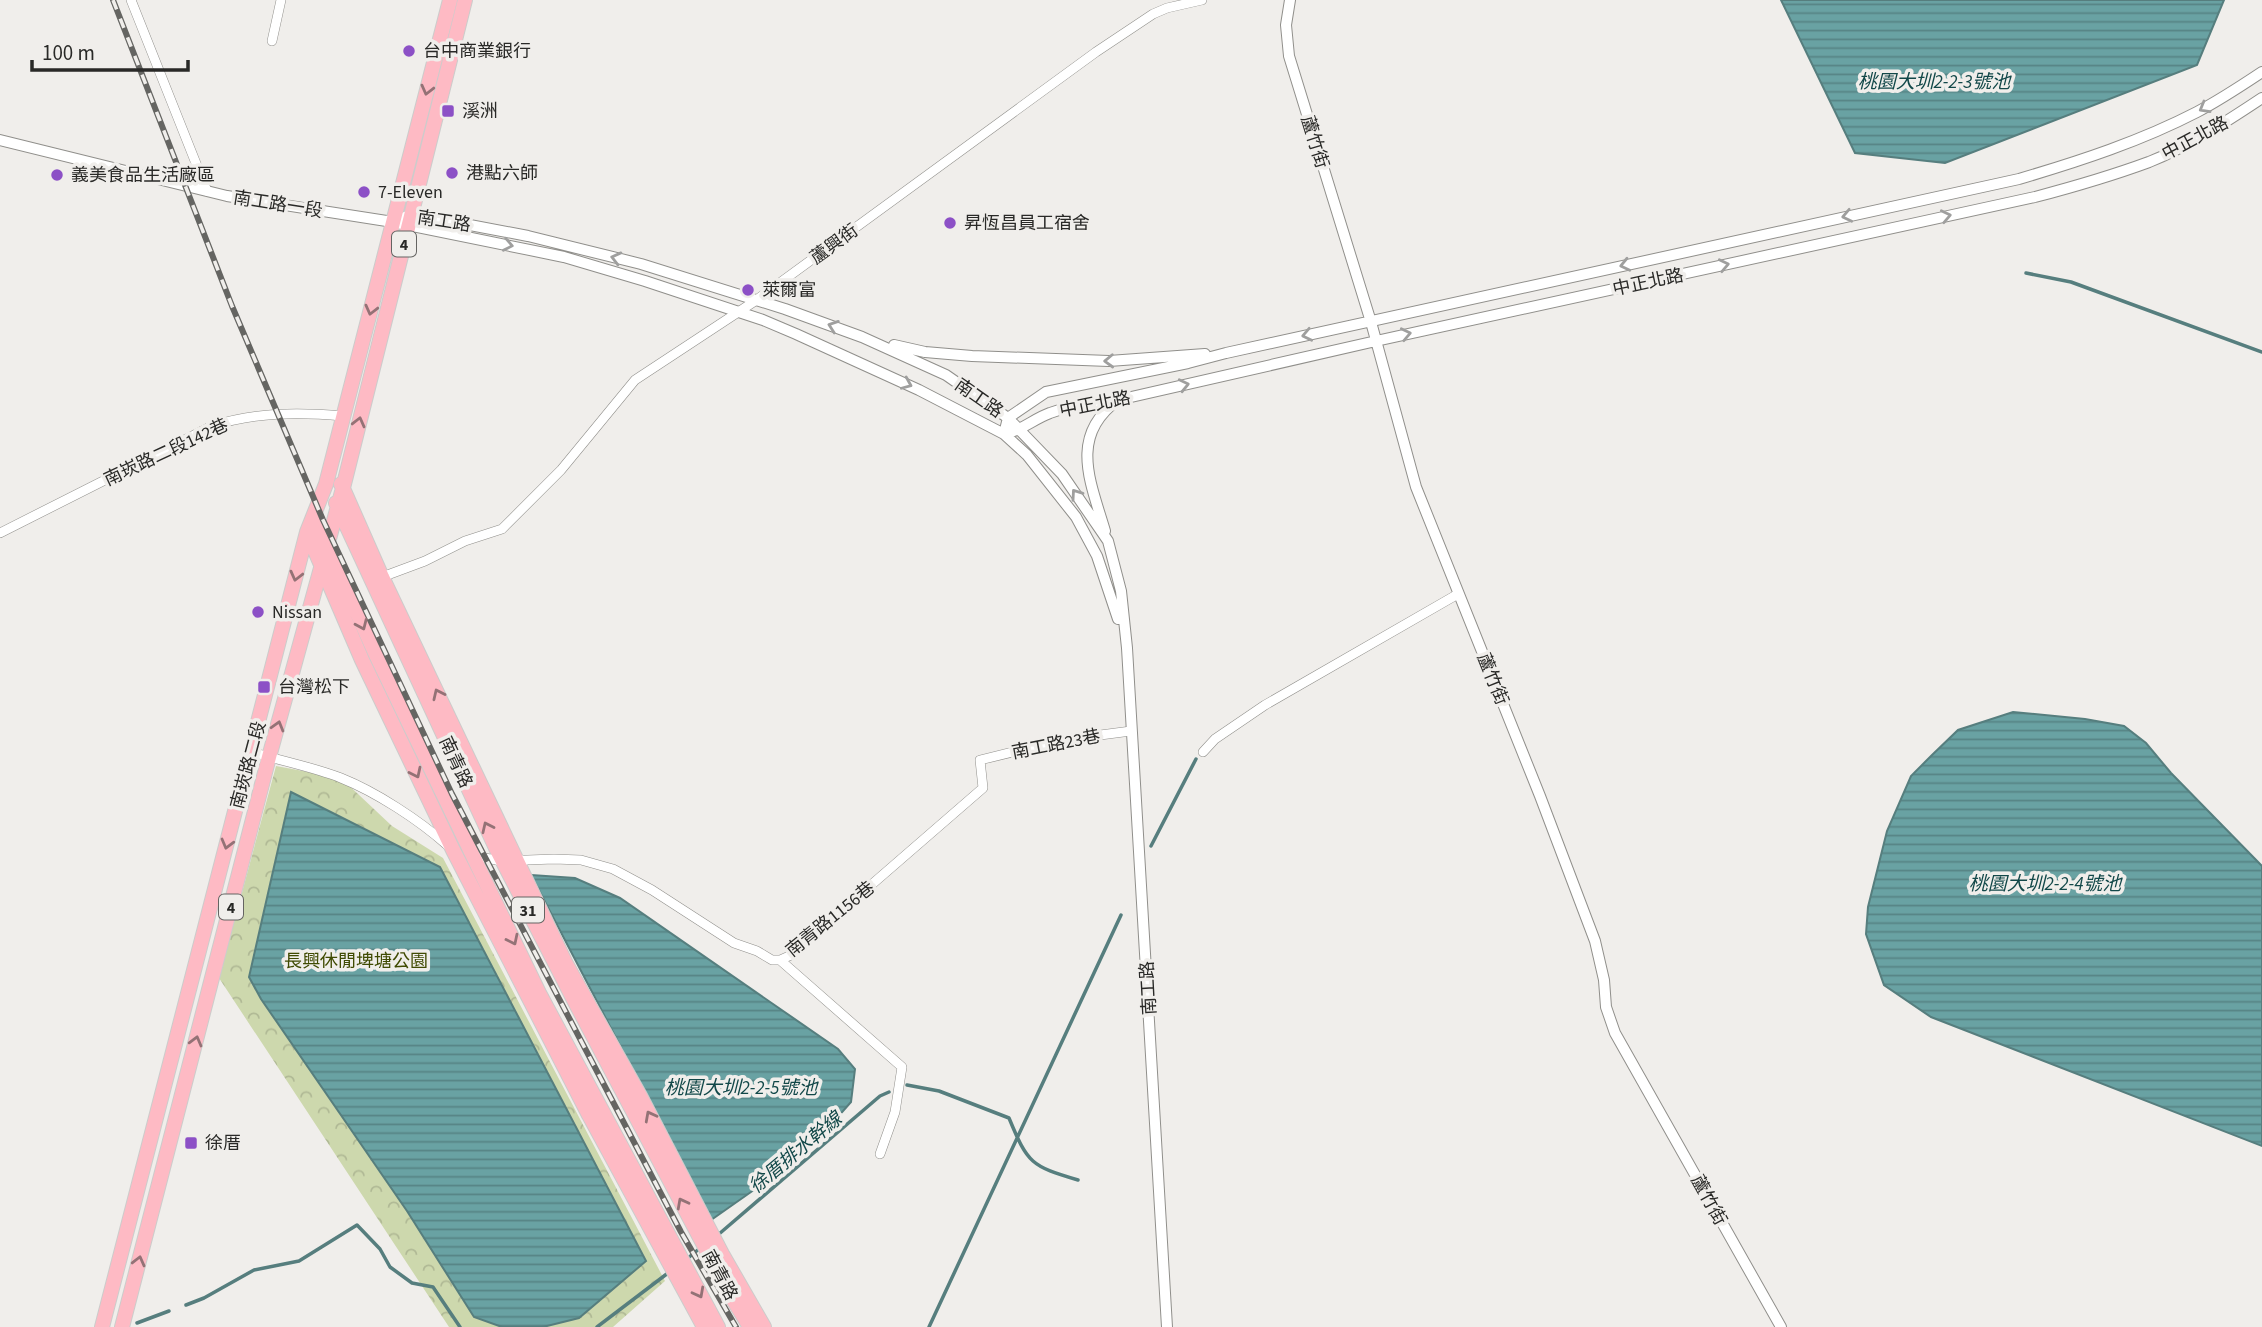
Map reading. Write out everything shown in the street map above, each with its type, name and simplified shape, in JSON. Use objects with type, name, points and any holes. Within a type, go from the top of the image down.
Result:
[{"type":"main road","name":"南崁路二段","points":[[102,1327],[310,525],[331,466],[450,0]]},
{"type":"main road","name":"南崁路二段","points":[[122,1327],[269,757],[343,488],[465,0]]},
{"type":"main road","name":"31","points":[[331,466],[510,861],[764,1327]]},
{"type":"main road","name":"南青路","points":[[326,484],[400,645],[510,861],[594,1037],[731,1296],[752,1327]]},
{"type":"main road","name":"31","points":[[310,525],[321,563],[362,660],[453,850],[570,1078],[704,1327]]},
{"type":"main road","name":"南青路","points":[[310,525],[327,544],[377,657],[555,1024],[719,1327]]},
{"type":"main road","name":"南青路","points":[[555,1024],[570,1078]]},
{"type":"main road","name":"南青路","points":[[594,1037],[622,1064]]},
{"type":"main road","name":"南青路","points":[[743,1289],[752,1327]]},
{"type":"street","points":[[131,0],[207,191]]},
{"type":"street","points":[[272,41],[281,0]]},
{"type":"street","name":"蘆興街","points":[[382,577],[425,561],[465,541],[502,529],[561,470],[635,380],[755,301],[1096,52],[1153,14],[1202,0]]},
{"type":"street","name":"蘆竹街","points":[[1290,0],[1286,25],[1289,56],[1371,322],[1416,487],[1595,941],[1604,980],[1606,1007],[1615,1033],[1780,1327]]},
{"type":"street","name":"中正北路","points":[[1008,418],[1046,392],[2020,179],[2141,138],[2198,112],[2262,72]]},
{"type":"street","name":"中正北路","points":[[1004,434],[1019,431],[1032,421],[1054,411],[1097,401],[1118,400],[2046,194],[2151,161],[2260,104]]},
{"type":"street","name":"南工路一段","points":[[0,141],[207,191],[393,222]]},
{"type":"street","name":"南工路","points":[[393,222],[410,220],[528,236],[641,264],[862,337],[946,375],[1008,418],[1062,474],[1108,541],[1121,591],[1127,648],[1167,1327]]},
{"type":"street","name":"南工路","points":[[410,220],[564,257],[738,313],[796,334],[919,390],[1004,434],[1027,455],[1076,517],[1097,556],[1127,648]]},
{"type":"street","points":[[862,337],[925,352],[986,357],[1109,361],[1226,353]]},
{"type":"street","points":[[1108,541],[1088,471],[1087,451],[1095,424],[1118,400]]},
{"type":"street","name":"南崁路二段142巷","points":[[0,533],[212,426],[235,419],[296,412],[344,416]]},
{"type":"street","points":[[1004,434],[1008,418]]},
{"type":"street","points":[[1203,752],[1215,739],[1265,705],[1458,594]]},
{"type":"street","name":"南工路23巷","points":[[981,761],[1062,740],[1131,731]]},
{"type":"street","points":[[252,752],[341,778],[367,790],[432,832],[453,850]]},
{"type":"street","name":"南青路1156巷","points":[[453,850],[473,856],[510,861],[581,860],[613,869],[652,890],[734,943],[758,951],[772,960],[780,960],[789,956],[983,788],[981,761]]},
{"type":"street","points":[[780,960],[902,1067],[895,1112],[880,1154]]},
{"type":"green space","name":"長興休閒埤塘公園","points":[[276,766],[341,778],[392,826],[443,858],[665,1281],[613,1327],[449,1327],[219,978]]},
{"type":"water","name":"桃園大圳2-2-3號池","points":[[1781,0],[2224,0],[2197,65],[1945,163],[1855,153]]},
{"type":"water","name":"桃園大圳2-2-4號池","points":[[2013,712],[2124,726],[2146,743],[2171,773],[2262,866],[2262,1146],[1931,1017],[1884,985],[1866,934],[1868,907],[1887,831],[1911,776],[1958,730]]},
{"type":"water","name":"長興休閒埤塘公園","points":[[291,792],[440,867],[646,1261],[579,1318],[543,1327],[502,1327],[474,1317],[407,1211],[261,999],[249,977]]},
{"type":"water","name":"桃園大圳2-2-5號池","points":[[531,875],[575,878],[620,898],[838,1049],[855,1069],[851,1102],[828,1128],[771,1178],[711,1220]]},
{"type":"waterway","points":[[2026,273],[2071,282],[2262,352]]},
{"type":"waterway","points":[[1151,846],[1196,759]]},
{"type":"waterway","points":[[929,1327],[1121,915]]},
{"type":"waterway","name":"徐厝排水幹線","points":[[907,1085],[939,1091],[1009,1118],[1021,1145],[1033,1161],[1050,1171],[1078,1180]]},
{"type":"waterway","name":"徐厝排水幹線","points":[[719,1234],[880,1096],[889,1092]]},
{"type":"waterway","name":"徐厝排水幹線","points":[[186,1305],[254,1270],[299,1261],[357,1225],[380,1249],[390,1267],[412,1283],[433,1287],[460,1327]]},
{"type":"waterway","name":"徐厝排水幹線","points":[[688,1258],[699,1249]]},
{"type":"waterway","name":"徐厝排水幹線","points":[[597,1327],[668,1273]]},
{"type":"waterway","name":"徐厝排水幹線","points":[[137,1323],[169,1311]]},
{"type":"railway","points":[[113,0],[232,306],[323,520],[452,794],[681,1232],[736,1327]]},
{"type":"place","name":"台中商業銀行","points":[[409,51]]},
{"type":"place","name":"溪洲","points":[[448,111]]},
{"type":"place","name":"港點六師","points":[[452,173]]},
{"type":"place","name":"義美食品生活廠區","points":[[57,175]]},
{"type":"place","name":"7-Eleven","points":[[364,192]]},
{"type":"place","name":"昇恆昌員工宿舍","points":[[950,223]]},
{"type":"place","name":"萊爾富","points":[[748,290]]},
{"type":"place","name":"Nissan","points":[[258,612]]},
{"type":"place","name":"台灣松下","points":[[264,687]]},
{"type":"place","name":"徐厝","points":[[191,1143]]}]
